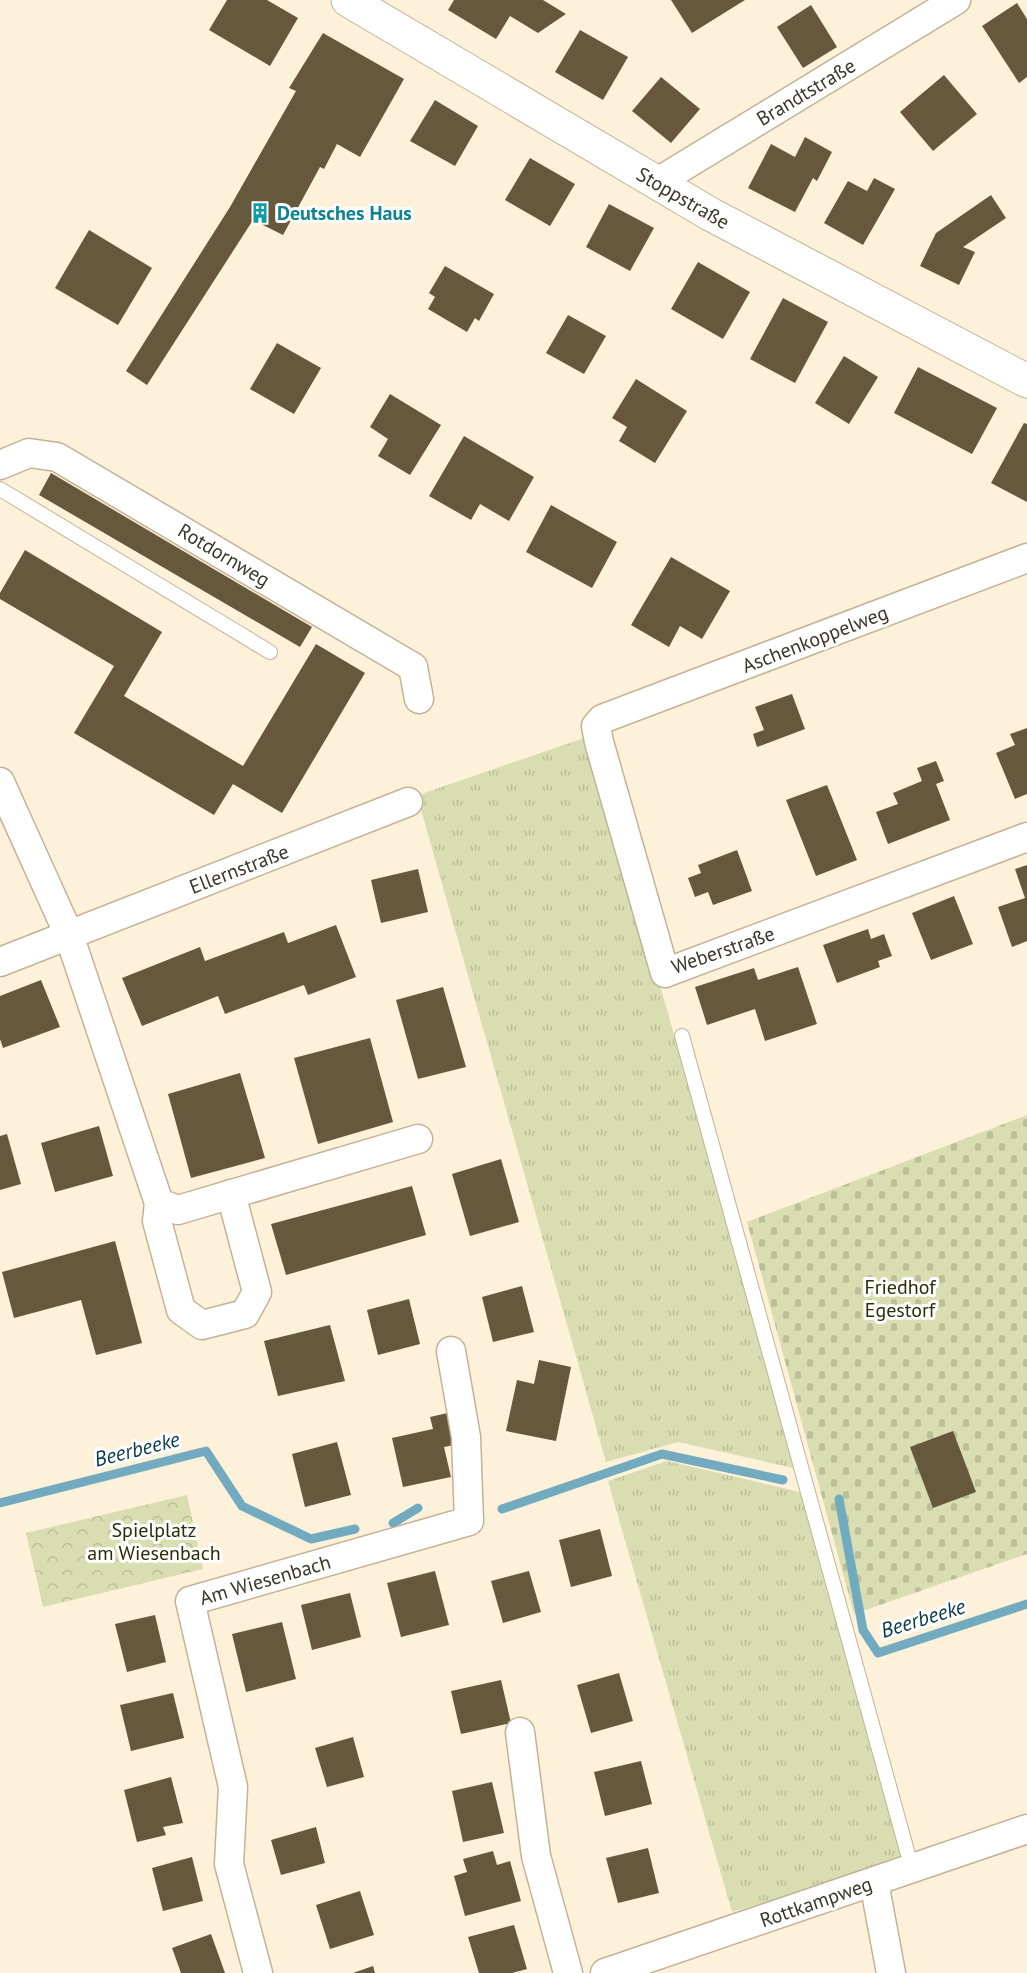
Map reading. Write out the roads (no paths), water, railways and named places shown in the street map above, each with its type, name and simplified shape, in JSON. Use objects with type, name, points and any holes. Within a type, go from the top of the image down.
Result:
[{"type":"main road","name":"Stoppstraße","points":[[348,0],[656,183],[1027,381]]},
{"type":"street","name":"Brandtstraße","points":[[656,183],[956,0]]},
{"type":"street","name":"Rotdornweg","points":[[0,465],[29,453],[57,457],[413,667],[419,699]]},
{"type":"street","name":"Aschenkoppelweg","points":[[602,719],[1027,558]]},
{"type":"street","name":"Weberstraße","points":[[602,719],[596,726],[599,742],[665,973],[1027,837]]},
{"type":"street","points":[[0,782],[69,935],[159,1203],[157,1221],[181,1310],[202,1325],[245,1314],[257,1292],[231,1194]]},
{"type":"street","name":"Ellernstraße","points":[[0,962],[408,802]]},
{"type":"street","points":[[159,1203],[178,1210],[418,1139]]},
{"type":"street","name":"Am Wiesenbach","points":[[258,1973],[229,1864],[233,1787],[190,1601],[470,1521],[466,1437],[451,1351]]},
{"type":"street","points":[[520,1732],[536,1856],[568,1973]]},
{"type":"street","name":"Rottkampweg","points":[[605,1973],[1027,1829]]},
{"type":"street","points":[[874,1882],[891,1973]]},
{"type":"lane","points":[[0,489],[270,652]]},
{"type":"lane","points":[[682,1036],[912,1869]]},
{"type":"waterway","name":"Beerbeeke","points":[[0,1503],[206,1451],[242,1506],[311,1539],[355,1529]]},
{"type":"waterway","name":"Beerbeeke","points":[[502,1509],[662,1454],[783,1480]]},
{"type":"waterway","name":"Beerbeeke","points":[[839,1499],[863,1630],[878,1653],[1027,1604]]},
{"type":"waterway","name":"Beerbeeke","points":[[393,1523],[418,1508]]},
{"type":"place","name":"Deutsches Haus","points":[[260,213]]},
{"type":"park label","name":"Friedhof Egestorf","points":[[900,1298]]},
{"type":"park label","name":"Spielplatz am Wiesenbach","points":[[154,1542]]}]
